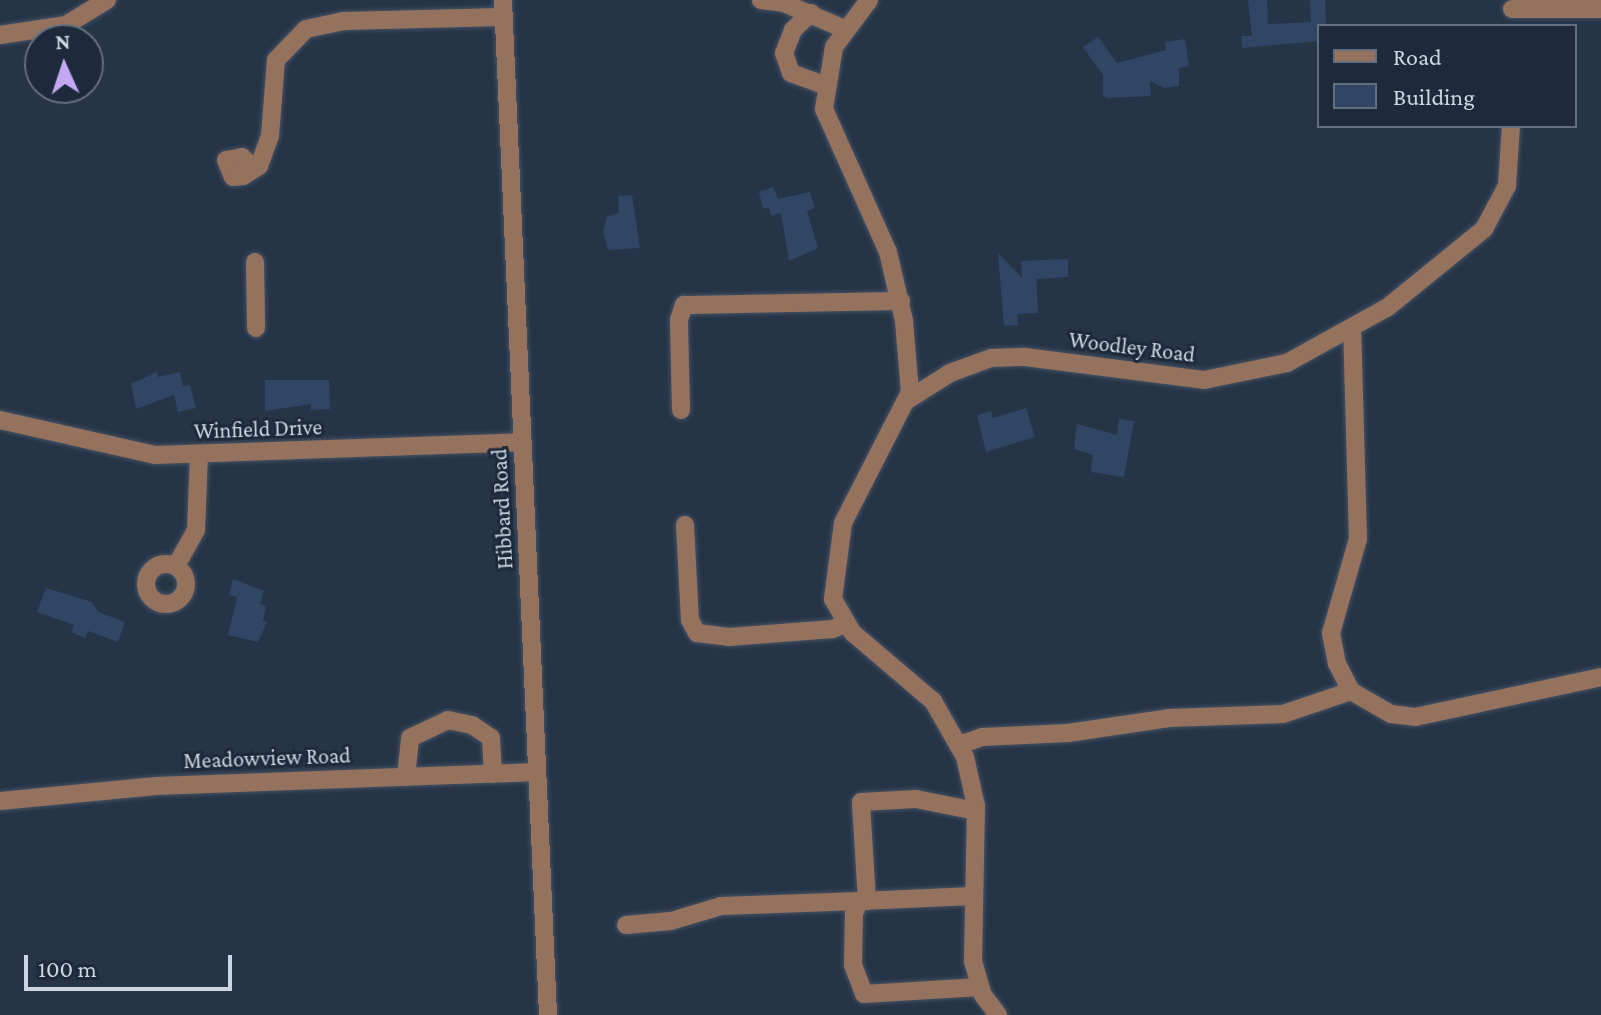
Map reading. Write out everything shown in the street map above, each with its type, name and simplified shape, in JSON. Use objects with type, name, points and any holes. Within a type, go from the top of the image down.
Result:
[{"type":"street","points":[[0,35],[66,25],[107,0]]},
{"type":"street","points":[[761,0],[811,13],[844,29]]},
{"type":"street","points":[[869,0],[844,29],[824,85],[828,125],[877,223],[901,301],[909,362],[906,401],[843,523],[833,583],[845,624],[915,681],[959,745],[975,788],[971,942],[980,987],[998,1015]]},
{"type":"street","points":[[254,169],[270,136],[276,60],[306,29],[343,21],[503,8]]},
{"type":"street","name":"Hibbard Road","points":[[503,8],[548,1015]]},
{"type":"street","points":[[1512,12],[1601,9]]},
{"type":"street","points":[[811,13],[793,30],[784,53],[791,73],[824,85]]},
{"type":"street","name":"Woodley Road","points":[[906,401],[950,373],[991,358],[1025,357],[1213,380],[1287,363],[1352,330],[1415,289],[1484,229],[1507,186],[1511,128]]},
{"type":"street","points":[[255,262],[256,328]]},
{"type":"street","points":[[681,410],[679,320],[684,305],[901,301]]},
{"type":"street","points":[[1352,330],[1358,539],[1331,633],[1337,664],[1351,691],[1391,714],[1415,717],[1601,677]]},
{"type":"street","name":"Winfield Drive","points":[[0,420],[136,453],[199,456],[523,442]]},
{"type":"street","points":[[176,566],[196,530],[199,456]]},
{"type":"street","points":[[685,525],[690,620],[697,633],[729,637],[833,629],[845,624]]},
{"type":"street","points":[[959,745],[982,737],[1068,733],[1186,716],[1283,714],[1351,691]]},
{"type":"street","points":[[406,777],[410,738],[448,720],[472,725],[491,738],[493,774]]},
{"type":"street","name":"Meadowview Road","points":[[0,801],[156,786],[537,772]]},
{"type":"street","points":[[976,811],[916,799],[861,802],[864,901],[854,913],[853,965],[864,994],[980,987]]},
{"type":"street","points":[[626,925],[671,921],[721,906],[973,896]]},
{"type":"building","points":[[1248,0],[1267,0],[1268,24],[1311,22],[1310,0],[1325,0],[1326,24],[1317,24],[1317,41],[1242,48],[1242,36],[1252,36]]},
{"type":"building","points":[[1098,37],[1117,63],[1166,50],[1165,42],[1185,39],[1189,66],[1179,68],[1179,86],[1164,88],[1150,81],[1151,96],[1107,98],[1103,96],[1103,75],[1083,47]]},
{"type":"building","points":[[773,187],[778,199],[810,192],[815,208],[807,211],[818,248],[789,261],[781,213],[771,216],[769,207],[763,209],[759,192]]},
{"type":"building","points":[[632,195],[640,248],[608,250],[603,230],[607,217],[619,213],[618,196]]},
{"type":"building","points":[[998,253],[1022,278],[1021,261],[1068,259],[1068,277],[1036,279],[1038,313],[1017,314],[1018,325],[1004,326]]},
{"type":"building","points":[[157,372],[158,377],[180,372],[183,386],[190,385],[196,408],[178,412],[174,395],[136,409],[131,384]]},
{"type":"building","points":[[265,380],[329,380],[330,409],[311,410],[311,404],[265,411]]},
{"type":"building","points":[[1026,408],[1035,437],[986,452],[977,415],[991,411],[993,418]]},
{"type":"building","points":[[1119,419],[1134,421],[1124,477],[1091,472],[1093,455],[1074,449],[1077,424],[1117,435]]},
{"type":"building","points":[[233,579],[264,591],[260,604],[266,606],[263,621],[267,622],[258,642],[228,635],[237,597],[229,595]]},
{"type":"building","points":[[46,588],[92,602],[98,612],[125,622],[118,642],[88,631],[85,638],[71,632],[74,625],[37,612]]}]
